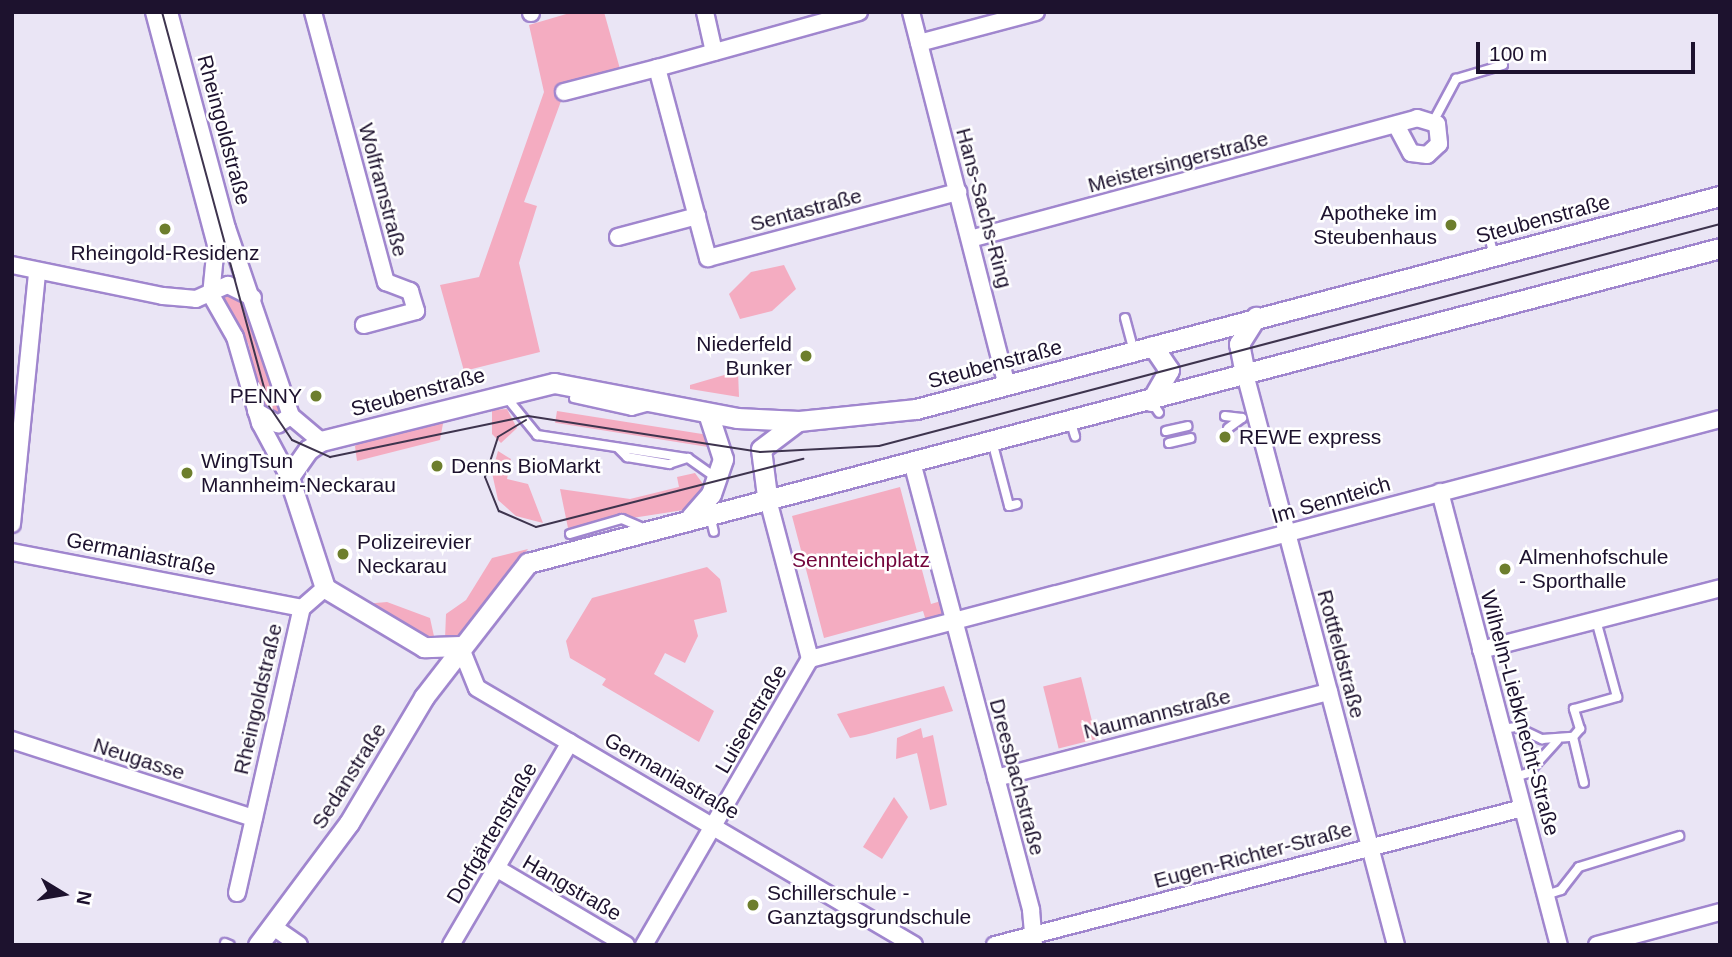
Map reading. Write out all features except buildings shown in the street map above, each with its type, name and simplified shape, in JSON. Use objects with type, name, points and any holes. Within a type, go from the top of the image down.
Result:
[{"type":"street","name":"Rheingoldstraße","points":[[154,12],[216,246],[211,295]]},
{"type":"street","name":"Rheingoldstraße","points":[[169,12],[226,228],[253,298],[291,416]]},
{"type":"street","name":"Wolframstraße","points":[[313,12],[386,282],[410,291],[416,311],[365,325]]},
{"type":"street","points":[[705,12],[715,52]]},
{"type":"street","points":[[564,92],[859,12]]},
{"type":"street","name":"Hans-Sachs-Ring","points":[[911,12],[1007,385]]},
{"type":"street","points":[[919,43],[1036,12]]},
{"type":"street","name":"Sentastraße","points":[[657,68],[708,258],[958,192]]},
{"type":"street","name":"Meistersingerstraße","points":[[970,239],[1417,118],[1433,122]]},
{"type":"street","points":[[1396,125],[1411,153],[1427,155],[1441,135],[1433,122]]},
{"type":"street","name":"Steubenstraße","points":[[321,441],[503,393],[568,383],[708,413],[799,421],[916,409],[1143,349],[1492,248],[1720,196]]},
{"type":"street","points":[[618,237],[697,216]]},
{"type":"street","points":[[211,295],[235,337],[256,411],[289,477],[325,588],[424,647],[460,646],[528,563],[767,496],[992,441],[1073,429],[1155,407],[1245,374],[1720,248]]},
{"type":"street","points":[[12,265],[37,273],[163,296],[211,295],[228,285],[253,298]]},
{"type":"street","points":[[12,524],[37,273]]},
{"type":"street","points":[[1245,374],[1239,344],[1256,317]]},
{"type":"street","points":[[1143,349],[1169,370],[1155,407]]},
{"type":"street","name":"Rottfeldstraße","points":[[1245,374],[1248,416],[1287,535],[1396,945]]},
{"type":"street","points":[[256,411],[278,424],[291,416],[321,441],[289,477]]},
{"type":"street","points":[[699,515],[718,481],[722,448],[708,413]]},
{"type":"street","name":"Im Sennteich","points":[[954,621],[1720,419]]},
{"type":"street","points":[[799,421],[761,449],[767,496],[810,659],[954,621],[912,462]]},
{"type":"street","name":"Wilhelm-Liebknecht-Straße","points":[[1440,492],[1559,945]]},
{"type":"street","name":"Germaniastraße","points":[[12,552],[302,608]]},
{"type":"street","name":"Rheingoldstraße","points":[[237,893],[302,608],[325,588]]},
{"type":"street","points":[[1482,650],[1720,588]]},
{"type":"street","name":"Dreesbachstraße","points":[[954,621],[996,778],[1033,940]]},
{"type":"street","name":"Germaniastraße","points":[[460,646],[477,688],[914,945]]},
{"type":"street","name":"Sedanstraße","points":[[272,926],[349,824],[430,689],[460,646]]},
{"type":"street","points":[[424,647],[430,689]]},
{"type":"street","name":"Luisenstraße","points":[[644,945],[810,659]]},
{"type":"street","name":"Naumannstraße","points":[[996,778],[1329,692]]},
{"type":"street","name":"Neugasse","points":[[12,740],[254,818]]},
{"type":"street","name":"Dorfgärtenstraße","points":[[452,945],[569,742]]},
{"type":"street","name":"Eugen-Richter-Straße","points":[[995,945],[1033,940],[1370,846],[1523,808]]},
{"type":"street","name":"Hangstraße","points":[[496,868],[626,945]]},
{"type":"street","points":[[1597,945],[1720,912]]},
{"type":"street","points":[[258,945],[272,926],[299,945]]},
{"type":"lane","points":[[1433,122],[1456,79],[1503,65]]},
{"type":"lane","points":[[1125,318],[1143,349]]},
{"type":"lane","points":[[503,393],[537,435],[688,458],[718,481]]},
{"type":"lane","points":[[573,398],[632,411],[659,403]]},
{"type":"lane","points":[[1225,416],[1248,416]]},
{"type":"lane","points":[[1228,428],[1248,416]]},
{"type":"lane","points":[[1166,431],[1187,426]]},
{"type":"lane","points":[[1169,443],[1190,438]]},
{"type":"lane","points":[[992,441],[1009,506],[1017,504]]},
{"type":"lane","points":[[699,515],[714,532]]},
{"type":"lane","points":[[570,534],[622,519],[646,529]]},
{"type":"lane","points":[[1502,729],[1558,741],[1573,737],[1580,729],[1574,709],[1617,698],[1596,620]]},
{"type":"lane","points":[[1573,737],[1584,783]]},
{"type":"lane","points":[[1515,777],[1528,773],[1558,741]]},
{"type":"lane","points":[[1546,895],[1561,890],[1570,874],[1595,860],[1679,836]]},
{"type":"green space","points":[[573,12],[604,12],[622,76],[564,93],[524,202],[537,206],[519,263],[540,352],[464,371],[440,285],[479,277],[544,92],[529,25]]},
{"type":"green space","points":[[784,265],[796,289],[772,311],[740,319],[729,294],[751,272]]},
{"type":"green space","points":[[224,293],[245,303],[284,411],[280,419],[263,402],[248,343],[219,297]]},
{"type":"green space","points":[[738,371],[739,397],[690,389],[690,385]]},
{"type":"green space","points":[[507,409],[517,428],[501,443],[492,434],[492,410]]},
{"type":"green space","points":[[557,411],[710,435],[708,447],[555,423]]},
{"type":"green space","points":[[444,418],[440,440],[357,461],[355,446],[366,437]]},
{"type":"green space","points":[[498,451],[511,459],[507,479],[528,484],[543,523],[516,516],[498,500],[492,473]]},
{"type":"green space","points":[[695,473],[706,488],[690,509],[568,528],[560,489],[630,499],[679,487],[677,477]]},
{"type":"green space","name":"Sennteichplatz","points":[[900,487],[931,604],[941,601],[945,616],[926,621],[923,611],[824,638],[792,516]]},
{"type":"green space","points":[[528,549],[458,636],[445,639],[446,614],[466,600],[492,558]]},
{"type":"green space","points":[[707,567],[720,579],[727,612],[694,620],[698,636],[685,663],[665,653],[654,674],[714,711],[699,742],[602,685],[606,679],[570,658],[566,641],[592,598]]},
{"type":"green space","points":[[387,602],[430,618],[435,641],[364,604]]},
{"type":"green space","points":[[1081,677],[1096,739],[1059,749],[1043,686]]},
{"type":"green space","points":[[944,686],[953,711],[865,735],[850,738],[837,714]]},
{"type":"green space","points":[[921,728],[923,738],[933,735],[947,805],[930,810],[917,753],[896,759],[897,738]]},
{"type":"green space","points":[[894,797],[908,817],[882,859],[863,847]]},
{"type":"tram line","points":[[162,12],[269,406],[292,440],[330,457],[528,416],[760,452],[879,446],[1720,224]]},
{"type":"tram line","points":[[526,420],[498,437],[485,477],[499,511],[536,527],[803,459]]},
{"type":"place","name":"Apotheke im Steubenhaus","points":[[1451,225]]},
{"type":"place","name":"Rheingold-Residenz","points":[[165,229]]},
{"type":"place","name":"Niederfeld Bunker","points":[[806,356]]},
{"type":"place","name":"PENNY","points":[[316,396]]},
{"type":"place","name":"REWE express","points":[[1225,437]]},
{"type":"place","name":"Denns BioMarkt","points":[[437,466]]},
{"type":"place","name":"WingTsun Mannheim-Neckarau","points":[[187,473]]},
{"type":"place","name":"Polizeirevier Neckarau","points":[[343,554]]},
{"type":"place","name":"Almenhofschule - Sporthalle","points":[[1505,569]]},
{"type":"place","name":"Schillerschule - Ganztagsgrundschule","points":[[753,905]]}]
